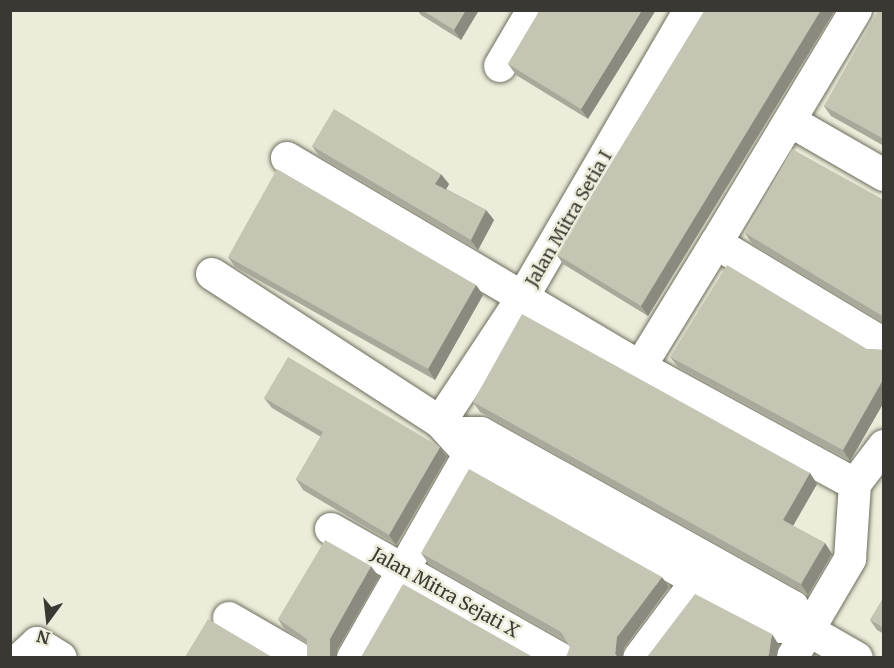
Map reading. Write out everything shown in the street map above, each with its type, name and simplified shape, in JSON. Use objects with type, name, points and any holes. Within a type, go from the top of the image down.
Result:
[{"type":"street","points":[[500,66],[533,10]]},
{"type":"street","name":"Jalan Mitra Setia I","points":[[353,657],[401,568],[524,295],[690,10]]},
{"type":"street","points":[[640,367],[856,10]]},
{"type":"street","points":[[790,121],[884,175]]},
{"type":"street","points":[[287,158],[524,295],[640,367],[855,484]]},
{"type":"street","points":[[716,243],[884,344]]},
{"type":"street","points":[[212,274],[460,436],[698,579],[782,627],[823,641]]},
{"type":"street","points":[[460,436],[793,607],[823,641]]},
{"type":"street","points":[[792,657],[823,641],[850,559],[855,484],[884,446]]},
{"type":"street","name":"Jalan Mitra Sejati X","points":[[331,529],[559,657]]},
{"type":"street","points":[[639,657],[698,579]]},
{"type":"street","points":[[229,618],[298,657]]},
{"type":"street","points":[[21,657],[37,643],[61,657]]},
{"type":"building","points":[[422,10],[466,10],[454,30]]},
{"type":"building","points":[[540,10],[642,10],[581,109],[508,64]]},
{"type":"building","points":[[705,10],[821,10],[641,306],[556,254]]},
{"type":"building","points":[[878,10],[884,10],[884,139],[824,106]]},
{"type":"building","points":[[334,109],[441,174],[435,184],[486,210],[471,240],[312,146]]},
{"type":"building","points":[[792,149],[884,200],[884,317],[745,233]]},
{"type":"building","points":[[277,169],[476,285],[428,369],[228,257]]},
{"type":"building","points":[[727,265],[867,349],[884,350],[884,378],[843,450],[670,357]]},
{"type":"building","points":[[522,314],[810,473],[783,520],[825,543],[801,584],[473,402]]},
{"type":"building","points":[[288,357],[440,447],[389,535],[296,479],[323,432],[264,398]]},
{"type":"building","points":[[469,469],[662,577],[617,637],[615,654],[618,657],[566,657],[570,647],[561,632],[421,553]]},
{"type":"building","points":[[325,540],[371,566],[330,639],[331,657],[305,657],[307,656],[307,639],[278,619]]},
{"type":"building","points":[[403,584],[533,657],[361,657]]},
{"type":"building","points":[[695,594],[772,634],[769,655],[767,657],[647,657]]},
{"type":"building","points":[[884,597],[884,628],[870,620]]},
{"type":"building","points":[[208,619],[272,657],[185,657]]}]
